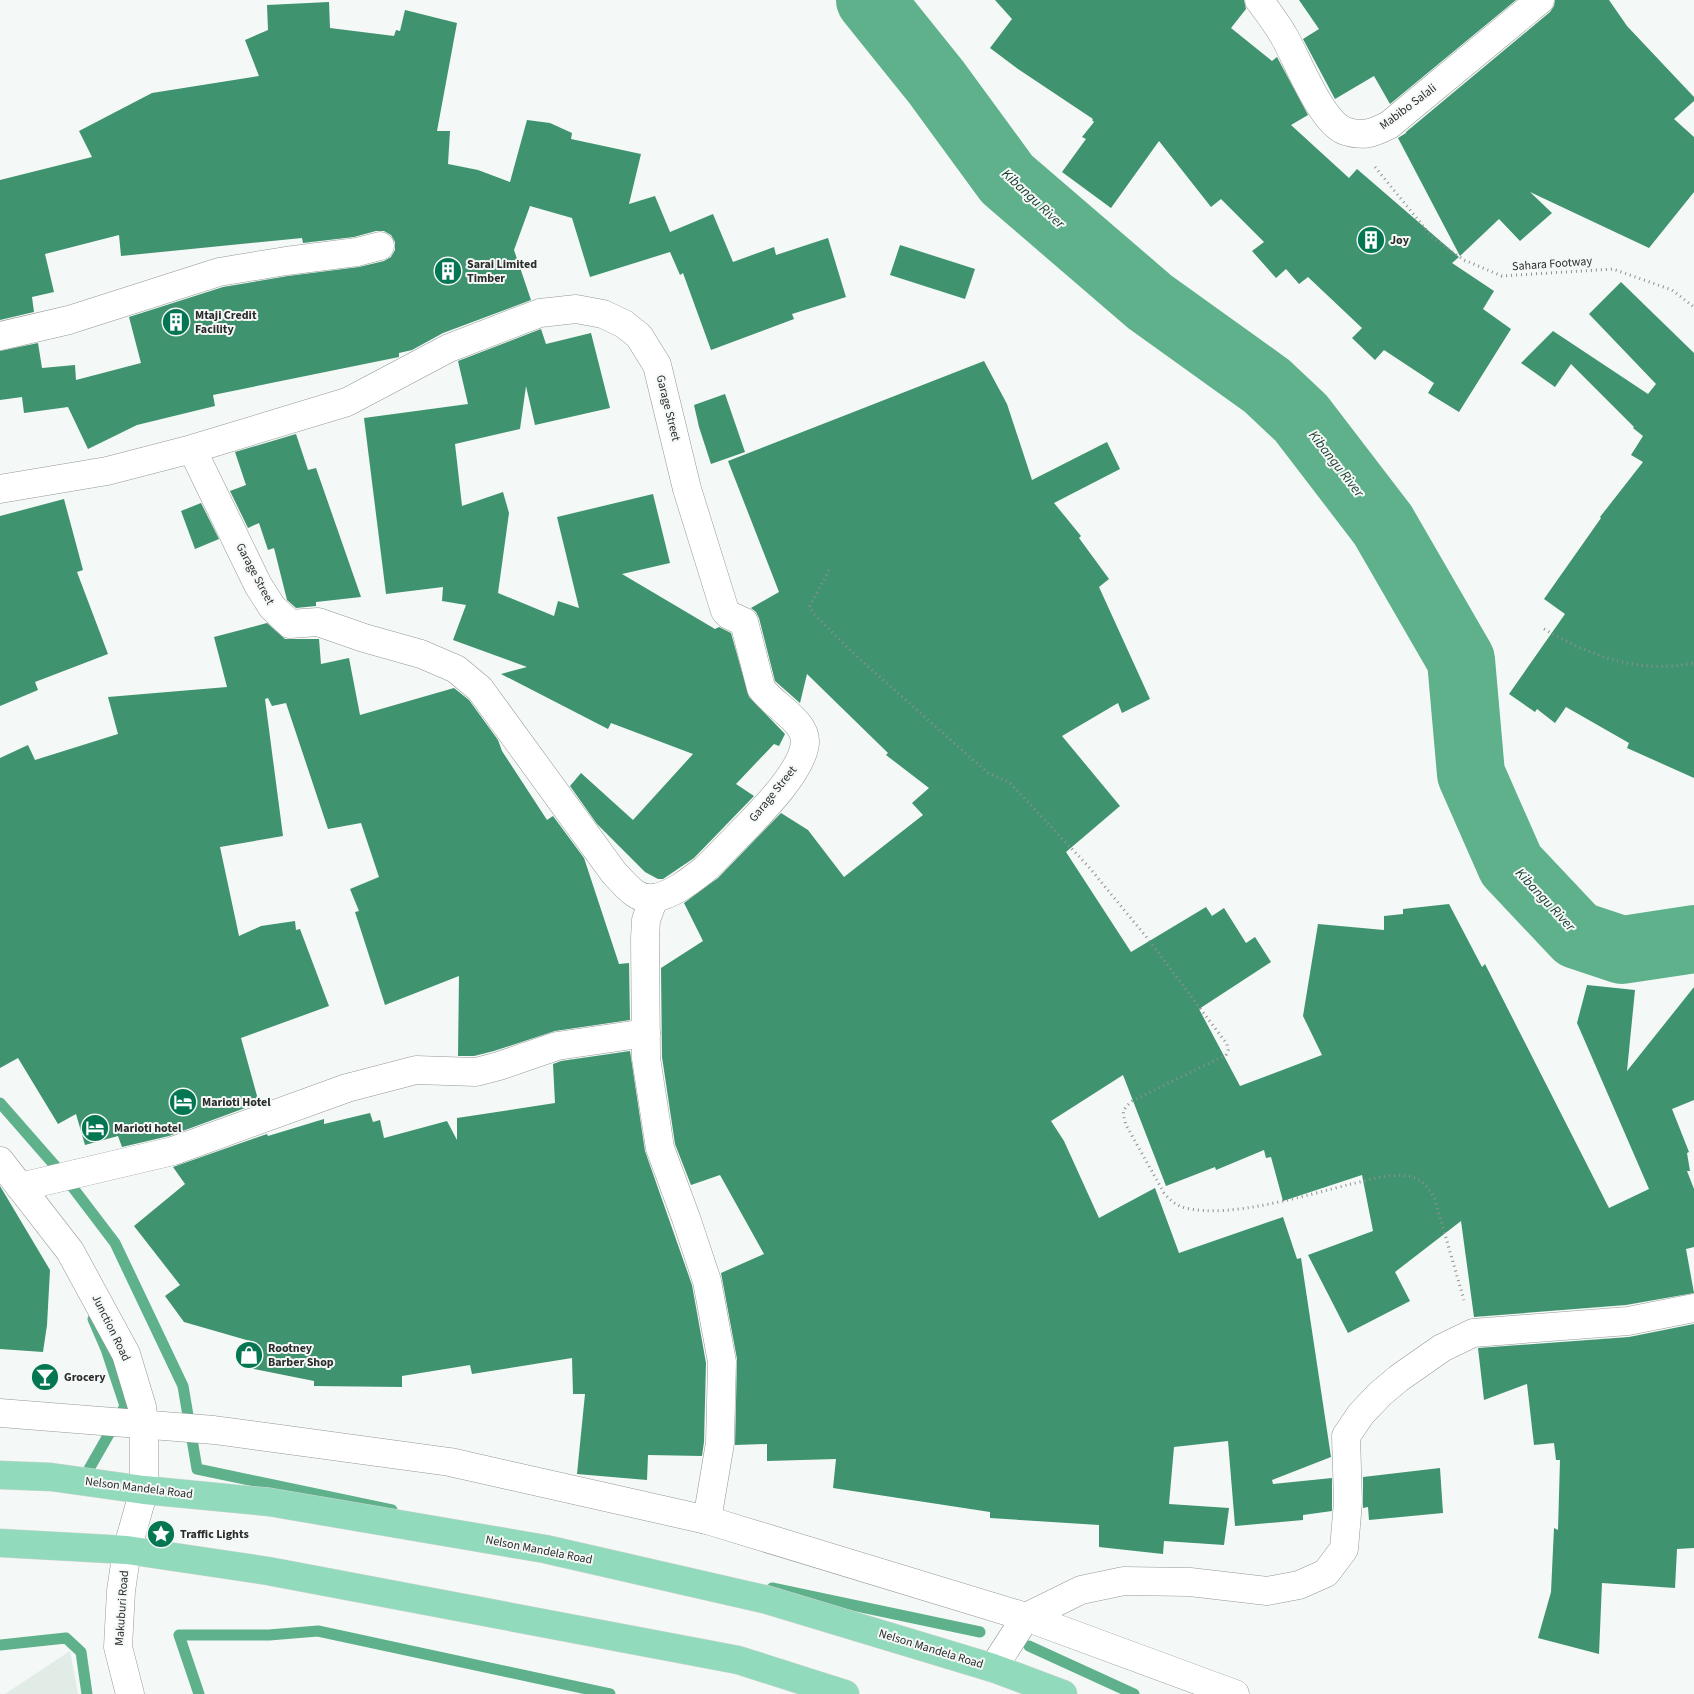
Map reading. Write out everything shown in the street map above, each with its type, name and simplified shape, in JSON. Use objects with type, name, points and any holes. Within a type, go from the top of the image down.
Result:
[{"type":"main road","name":"Nelson Mandela Road","points":[[0,1475],[51,1477],[144,1490],[269,1502],[545,1549],[764,1599],[993,1668],[1063,1694]]},
{"type":"main road","points":[[0,1543],[127,1550],[277,1573],[738,1660],[845,1694]]},
{"type":"street","name":"Mabibo Salali","points":[[1259,0],[1285,37],[1325,114],[1344,130],[1370,135],[1389,125],[1540,0]]},
{"type":"street","points":[[0,336],[69,320],[219,272],[357,252],[380,246]]},
{"type":"street","name":"Garage Street","points":[[0,490],[108,471],[192,449],[347,402],[449,348],[540,313],[576,309],[603,314],[624,324],[639,336],[657,365],[688,489],[725,611],[744,622],[762,688],[800,726],[805,742],[798,765],[767,806],[705,869],[685,884],[654,898],[642,898],[634,893],[614,873],[480,689],[456,669],[421,654],[364,638],[318,622],[290,624],[272,607],[258,585],[192,449]]},
{"type":"street","points":[[654,898],[646,920],[645,938],[646,1058],[660,1148],[686,1218],[706,1281],[722,1362],[720,1443],[707,1520]]},
{"type":"street","points":[[20,1187],[173,1151],[346,1088],[416,1070],[476,1072],[557,1046],[646,1033]]},
{"type":"street","name":"Junction Road","points":[[0,1161],[70,1251],[126,1354],[142,1407],[144,1425],[144,1490],[127,1550]]},
{"type":"street","points":[[993,1668],[1026,1616],[1081,1590],[1124,1581],[1190,1582],[1267,1591],[1299,1585],[1326,1573],[1344,1549],[1348,1502],[1346,1436],[1361,1414],[1399,1378],[1442,1348],[1473,1332],[1628,1321],[1694,1308]]},
{"type":"street","points":[[0,1413],[214,1430],[450,1462],[707,1520],[1026,1616],[1235,1694]]},
{"type":"street","name":"Makuburi Road","points":[[127,1550],[121,1591],[118,1647],[130,1694]]},
{"type":"path","name":"Sahara Footway","points":[[1344,130],[1433,238],[1464,260],[1502,276],[1613,269],[1672,290],[1694,306]]},
{"type":"path","points":[[830,570],[810,606],[813,613],[856,655],[988,773],[1010,782],[1088,866],[1136,924],[1227,1044],[1228,1050],[1226,1055],[1132,1100],[1122,1114],[1126,1125],[1164,1193],[1172,1202],[1185,1208],[1209,1212],[1278,1202],[1365,1181],[1400,1176],[1412,1177],[1424,1183],[1435,1200],[1473,1332]]},
{"type":"path","points":[[1544,629],[1570,644],[1632,665],[1672,667],[1694,663]]},
{"type":"shaded area","points":[[70,1651],[78,1694],[5,1694]]},
{"type":"building","points":[[995,0],[1244,0],[1246,9],[1231,28],[1272,61],[1277,57],[1308,115],[1291,125],[1349,178],[1357,169],[1459,257],[1452,263],[1494,291],[1483,309],[1511,329],[1459,412],[1428,393],[1434,383],[1384,350],[1375,360],[1352,338],[1362,328],[1308,277],[1299,284],[1286,269],[1276,278],[1252,251],[1264,242],[1221,199],[1211,207],[1159,141],[1111,208],[1062,172],[1086,139],[1082,137],[1094,122],[1093,119],[990,48],[1012,19]]},
{"type":"building","points":[[1299,0],[1516,0],[1390,104],[1374,76],[1335,99],[1303,39],[1319,29]]},
{"type":"building","points":[[1555,0],[1609,0],[1627,26],[1694,97],[1694,101],[1674,119],[1694,137],[1694,192],[1649,248],[1530,192],[1552,213],[1520,241],[1499,219],[1460,256],[1398,138],[1550,12]]},
{"type":"building","points":[[329,2],[330,28],[394,36],[396,30],[400,31],[405,10],[457,23],[437,131],[450,131],[448,164],[478,170],[510,182],[527,120],[550,123],[572,133],[571,139],[641,154],[629,204],[655,196],[670,232],[713,214],[733,262],[774,247],[776,255],[828,238],[846,297],[792,314],[794,319],[711,350],[683,273],[680,275],[670,252],[590,277],[572,218],[530,206],[514,250],[531,300],[443,333],[412,350],[399,353],[399,357],[213,395],[215,406],[137,425],[88,449],[68,407],[24,413],[22,397],[0,400],[0,351],[38,343],[42,368],[75,365],[76,380],[141,363],[129,317],[223,287],[359,267],[384,261],[391,257],[395,250],[395,242],[391,235],[384,231],[376,231],[354,237],[303,243],[302,238],[121,256],[119,235],[45,254],[54,292],[32,297],[34,312],[0,320],[0,180],[92,157],[79,131],[152,93],[259,76],[245,40],[268,30],[267,5]]},
{"type":"building","points":[[900,245],[975,269],[965,299],[890,275]]},
{"type":"building","points":[[1621,282],[1694,353],[1694,778],[1627,748],[1629,743],[1566,707],[1555,723],[1537,709],[1535,712],[1509,694],[1565,614],[1544,599],[1600,517],[1643,462],[1631,455],[1643,436],[1571,364],[1555,387],[1521,363],[1553,331],[1648,394],[1656,384],[1589,314]]},
{"type":"building","points":[[541,329],[546,344],[591,333],[610,408],[535,425],[526,386],[520,429],[455,444],[462,506],[503,492],[509,513],[498,593],[554,616],[558,601],[579,608],[557,517],[653,494],[670,563],[622,574],[715,629],[719,627],[731,633],[749,697],[785,734],[779,746],[774,744],[736,784],[754,796],[694,858],[663,879],[658,879],[645,872],[597,824],[570,786],[581,773],[633,820],[693,754],[611,723],[608,729],[501,674],[527,667],[453,640],[466,605],[442,601],[443,587],[386,594],[364,418],[468,404],[458,361]]},
{"type":"building","points":[[984,361],[1007,404],[1032,480],[1107,442],[1120,469],[1054,503],[1081,536],[1079,538],[1109,579],[1099,587],[1150,699],[1122,713],[1118,703],[1062,736],[1120,806],[1066,852],[1131,952],[1206,907],[1212,916],[1224,908],[1246,943],[1255,937],[1271,962],[1199,1009],[1240,1086],[1322,1055],[1303,1016],[1318,924],[1384,930],[1384,916],[1403,914],[1403,909],[1449,904],[1482,967],[1485,964],[1609,1208],[1649,1189],[1577,1023],[1587,985],[1635,990],[1627,1071],[1694,987],[1694,1100],[1672,1109],[1689,1152],[1687,1153],[1690,1171],[1687,1171],[1694,1189],[1694,1247],[1686,1249],[1694,1293],[1626,1305],[1474,1317],[1461,1221],[1395,1272],[1410,1301],[1348,1333],[1308,1255],[1373,1231],[1362,1175],[1283,1201],[1271,1157],[1266,1158],[1264,1150],[1216,1170],[1215,1167],[1166,1186],[1123,1075],[1051,1121],[1064,1141],[1099,1218],[1155,1188],[1179,1253],[1283,1217],[1297,1259],[1301,1258],[1331,1457],[1272,1480],[1273,1484],[1332,1478],[1332,1511],[1303,1515],[1303,1520],[1235,1526],[1228,1441],[1174,1447],[1169,1504],[1229,1508],[1224,1545],[1164,1541],[1163,1554],[1099,1547],[1099,1525],[990,1518],[990,1512],[833,1488],[836,1459],[767,1461],[767,1444],[735,1445],[737,1359],[721,1273],[764,1254],[720,1175],[691,1185],[675,1144],[662,1057],[661,968],[703,941],[684,903],[718,878],[781,813],[808,830],[844,877],[923,815],[912,803],[929,788],[886,755],[888,753],[807,674],[800,703],[775,681],[759,618],[751,608],[779,592],[728,461]]},
{"type":"building","points":[[725,394],[745,452],[711,464],[694,405]]},
{"type":"building","points":[[296,434],[308,470],[316,468],[361,597],[316,602],[316,606],[296,608],[287,600],[274,548],[268,550],[259,523],[248,528],[230,491],[246,485],[235,452]]},
{"type":"building","points":[[64,499],[83,570],[77,572],[108,654],[35,682],[38,690],[0,706],[0,516]]},
{"type":"building","points":[[201,503],[219,539],[195,549],[181,511]]},
{"type":"building","points":[[267,623],[285,639],[319,639],[321,664],[349,658],[360,715],[454,688],[469,700],[498,740],[502,751],[547,820],[553,816],[584,858],[619,964],[629,963],[630,1020],[555,1031],[494,1051],[474,1056],[458,1056],[459,976],[385,1005],[355,912],[359,911],[350,889],[379,877],[361,823],[328,829],[286,703],[272,706],[268,698],[265,699],[283,836],[220,847],[239,936],[261,926],[295,921],[296,930],[300,929],[329,1006],[241,1038],[259,1103],[169,1136],[122,1147],[118,1136],[85,1145],[76,1114],[58,1124],[18,1058],[0,1068],[0,758],[28,745],[35,760],[118,734],[108,697],[227,687],[214,637]]},
{"type":"building","points":[[630,1051],[645,1151],[692,1285],[706,1363],[702,1456],[648,1455],[647,1480],[577,1474],[585,1394],[573,1394],[572,1358],[472,1374],[470,1365],[402,1376],[402,1387],[314,1386],[314,1381],[244,1367],[250,1341],[184,1322],[165,1296],[180,1285],[134,1226],[185,1184],[173,1167],[267,1134],[268,1136],[324,1119],[324,1124],[370,1113],[373,1122],[380,1120],[384,1138],[447,1121],[457,1140],[457,1118],[555,1103],[553,1064],[561,1061]]},
{"type":"building","points":[[0,1186],[50,1270],[47,1325],[43,1352],[0,1349]]},
{"type":"building","points":[[1694,1324],[1694,1548],[1677,1549],[1675,1588],[1602,1583],[1599,1654],[1538,1638],[1551,1592],[1554,1528],[1558,1530],[1560,1460],[1556,1460],[1554,1443],[1534,1445],[1527,1384],[1484,1400],[1478,1348],[1629,1337]]},
{"type":"building","points":[[1440,1468],[1443,1513],[1369,1520],[1368,1507],[1363,1508],[1363,1477]]},
{"type":"waterway","name":"Kibangu River","points":[[870,0],[936,82],[1007,179],[1150,302],[1267,386],[1301,418],[1383,525],[1461,660],[1471,774],[1511,865],[1577,935],[1622,950],[1694,939]]},
{"type":"waterway","points":[[0,1103],[64,1176],[115,1243],[183,1386],[197,1469],[392,1510]]},
{"type":"waterway","points":[[89,1469],[125,1406],[106,1349],[93,1319]]},
{"type":"waterway","points":[[772,1588],[980,1632]]},
{"type":"waterway","points":[[199,1694],[179,1635],[269,1635],[318,1631],[610,1694]]},
{"type":"waterway","points":[[0,1645],[66,1638],[81,1652],[87,1694]]},
{"type":"waterway","points":[[1029,1646],[1134,1694]]},
{"type":"place","name":"Joy","points":[[1371,240]]},
{"type":"place","name":"Sarai Limited Timber","points":[[448,271]]},
{"type":"place","name":"Mtaji Credit Facility","points":[[176,322]]},
{"type":"place","name":"Marioti Hotel","points":[[183,1102]]},
{"type":"place","name":"Marioti hotel","points":[[95,1128]]},
{"type":"place","name":"Rootney Barber Shop","points":[[249,1355]]},
{"type":"place","name":"Grocery","points":[[45,1377]]},
{"type":"place","name":"Traffic Lights","points":[[161,1534]]}]
